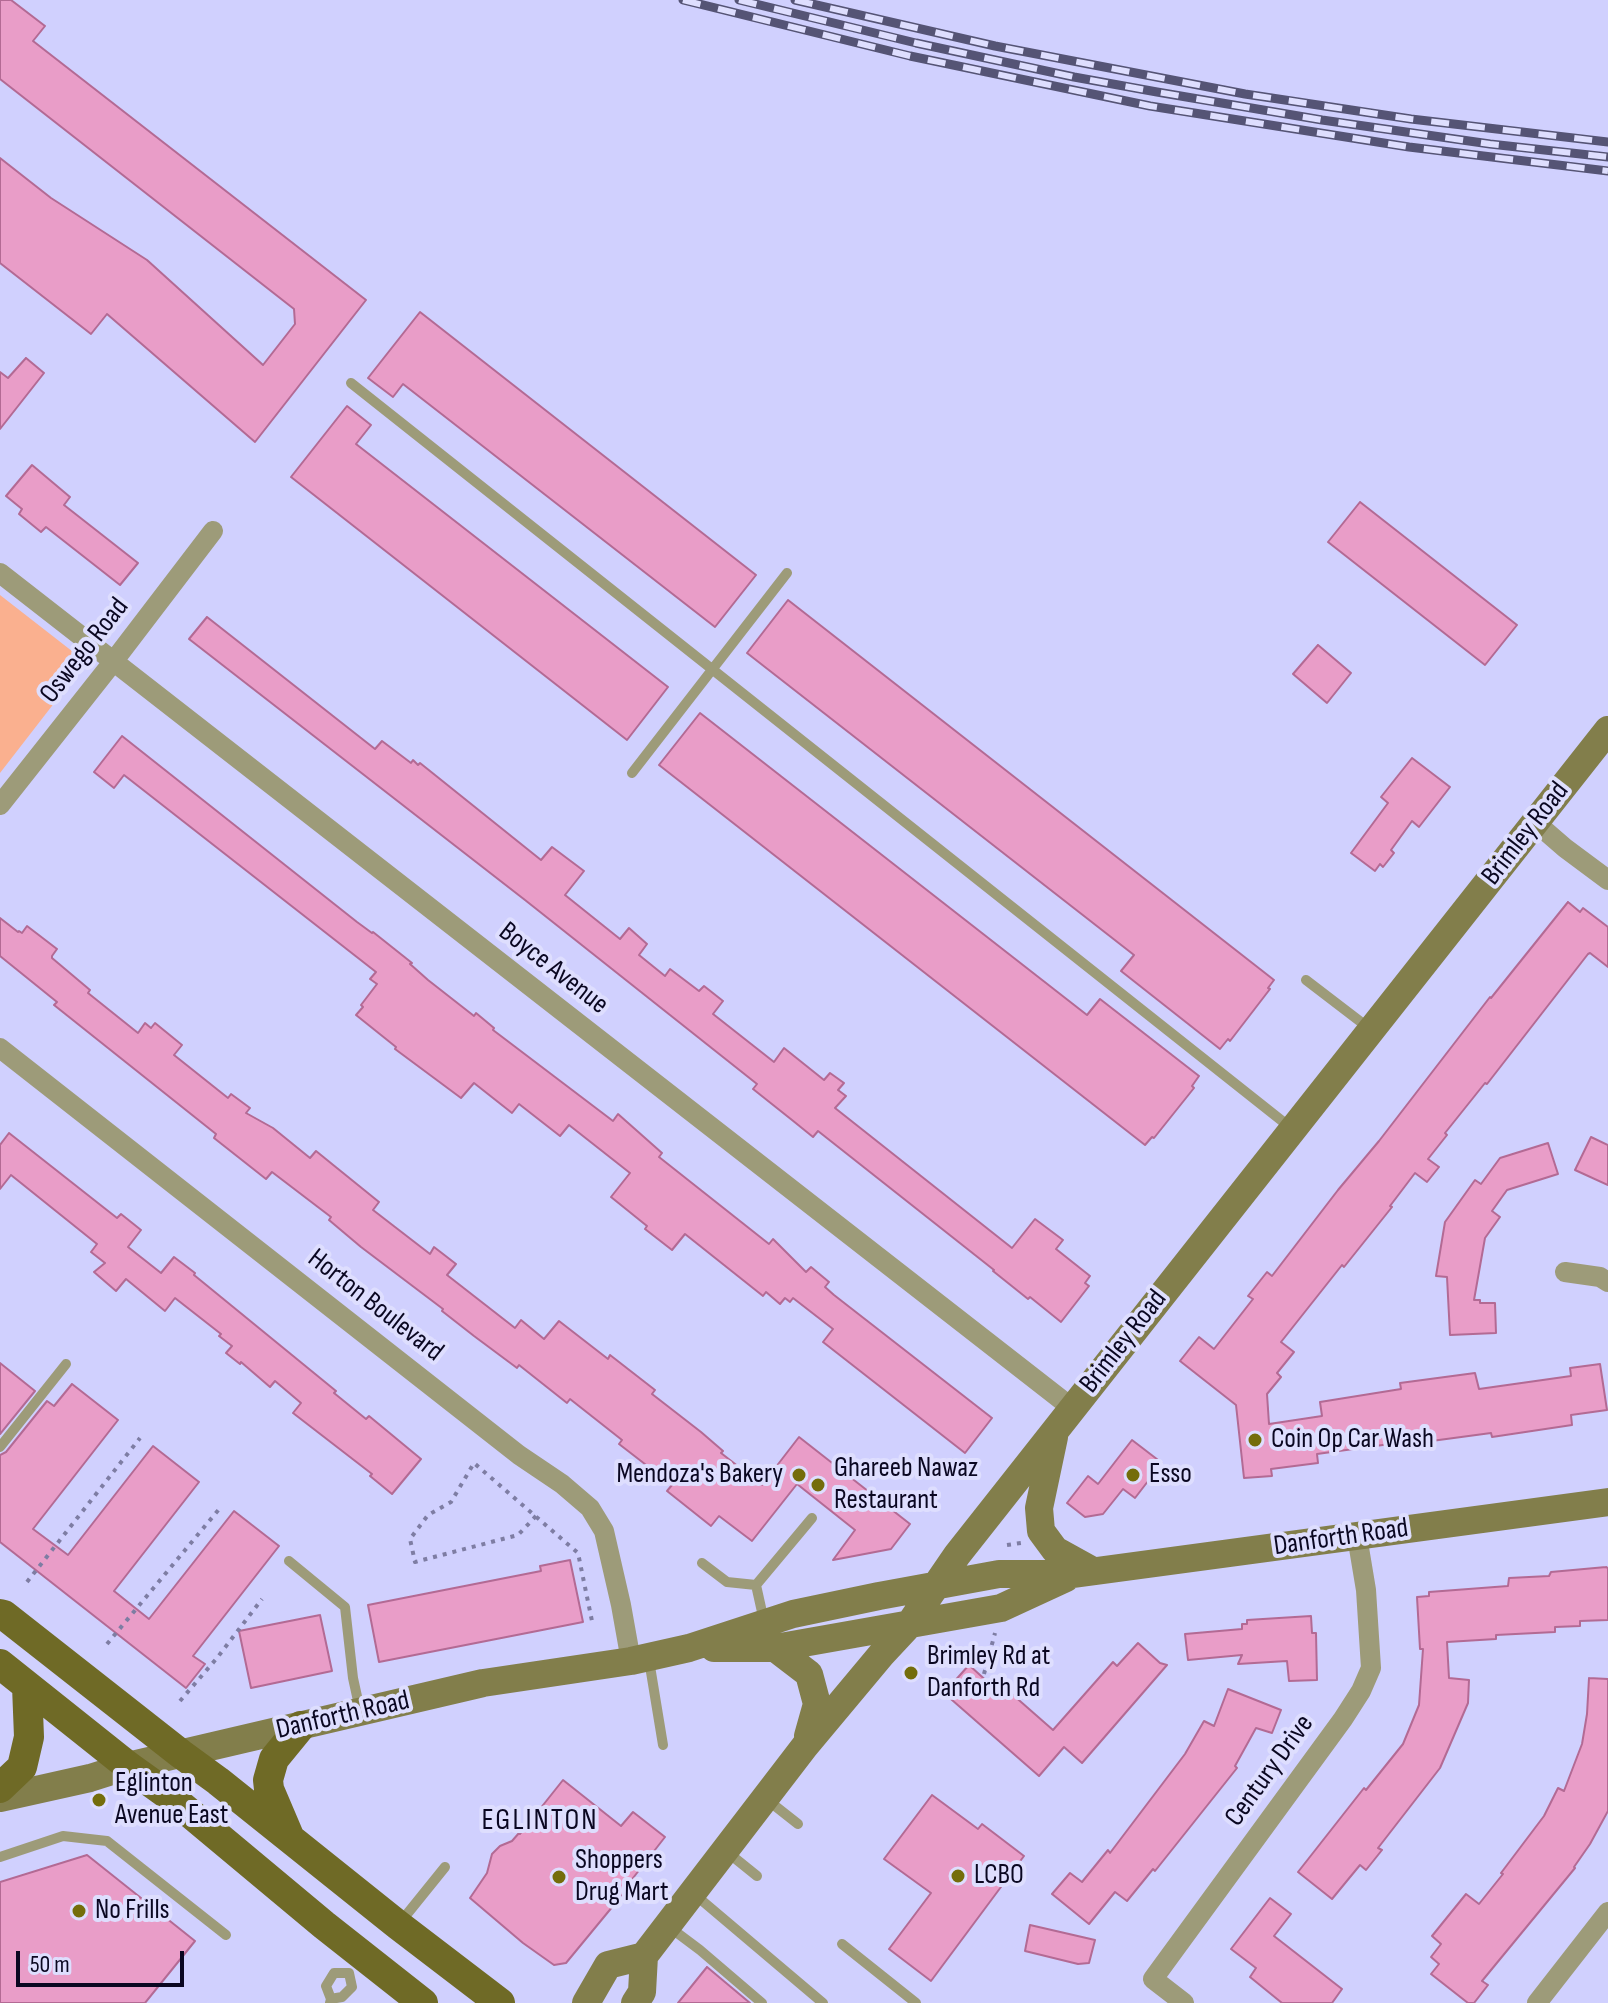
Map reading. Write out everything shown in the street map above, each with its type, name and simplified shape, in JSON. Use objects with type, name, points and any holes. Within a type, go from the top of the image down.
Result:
[{"type":"main road","name":"Brimley Road","points":[[644,1956],[805,1746],[909,1625],[957,1555],[1608,730]]},
{"type":"main road","points":[[1064,1418],[1039,1508],[1041,1531],[1055,1550],[1084,1572]]},
{"type":"main road","name":"Danforth Road","points":[[770,1635],[793,1614],[999,1574],[1084,1572],[1608,1502]]},
{"type":"main road","name":"Danforth Road","points":[[0,1798],[483,1683],[770,1635],[909,1625],[1001,1608],[1084,1572]]},
{"type":"main road","points":[[0,1614],[500,2003]]},
{"type":"main road","points":[[770,1635],[809,1674],[817,1704],[805,1746]]},
{"type":"main road","points":[[0,1664],[167,1794],[356,1964],[423,2003]]},
{"type":"main road","points":[[0,1788],[22,1767],[29,1737],[27,1686]]},
{"type":"main road","points":[[292,1841],[268,1780],[274,1759],[301,1726]]},
{"type":"main road","points":[[586,2003],[608,1965],[644,1956],[642,1992],[635,2003]]},
{"type":"street","name":"Oswego Road","points":[[0,805],[213,531]]},
{"type":"street","name":"Boyce Avenue","points":[[0,573],[1064,1418]]},
{"type":"street","points":[[1535,822],[1608,880]]},
{"type":"street","name":"Horton Boulevard","points":[[0,1048],[590,1508],[604,1531],[621,1605],[640,1659]]},
{"type":"street","points":[[1565,1272],[1600,1277],[1608,1282]]},
{"type":"street","name":"Century Drive","points":[[1184,2003],[1153,1979],[1343,1719],[1371,1668],[1366,1590],[1357,1536]]},
{"type":"street","points":[[1537,2003],[1608,1912]]},
{"type":"lane","points":[[351,383],[1292,1129]]},
{"type":"lane","points":[[632,773],[787,573]]},
{"type":"lane","points":[[1306,980],[1372,1030]]},
{"type":"lane","points":[[0,1447],[66,1364]]},
{"type":"lane","points":[[756,1585],[812,1518]]},
{"type":"lane","points":[[289,1561],[345,1607],[353,1678],[361,1712]]},
{"type":"lane","points":[[702,1563],[727,1582],[756,1585]]},
{"type":"lane","points":[[756,1585],[770,1635]]},
{"type":"lane","points":[[640,1659],[663,1745]]},
{"type":"lane","points":[[765,1798],[798,1824]]},
{"type":"lane","points":[[0,1857],[63,1836],[107,1841],[226,1935]]},
{"type":"lane","points":[[725,1850],[757,1876]]},
{"type":"lane","points":[[398,1925],[445,1867]]},
{"type":"lane","points":[[692,1893],[823,2003]]},
{"type":"lane","points":[[667,1925],[762,2003]]},
{"type":"lane","points":[[842,1944],[916,2003]]},
{"type":"lane","points":[[330,2001],[342,1997],[352,1987],[356,1964]]},
{"type":"path","points":[[27,1582],[140,1438]]},
{"type":"path","points":[[536,1516],[518,1535],[415,1562],[410,1539],[428,1515],[451,1502],[474,1463],[536,1516],[578,1553],[593,1626]]},
{"type":"path","points":[[107,1644],[220,1508]]},
{"type":"path","points":[[180,1701],[262,1599]]},
{"type":"path","points":[[984,1674],[1001,1608]]},
{"type":"shaded area","points":[[0,595],[86,662],[0,773]]},
{"type":"building","points":[[0,0],[11,0],[45,26],[33,41],[366,300],[255,442],[107,314],[91,334],[0,263],[0,158],[51,198],[147,260],[263,365],[295,324],[294,309],[0,79]]},
{"type":"building","points":[[420,312],[756,575],[715,627],[403,384],[393,397],[368,378]]},
{"type":"building","points":[[26,358],[44,373],[0,429],[0,372],[8,378]]},
{"type":"building","points":[[347,406],[371,425],[356,444],[668,687],[627,740],[291,477]]},
{"type":"building","points":[[32,465],[70,497],[64,505],[138,563],[120,585],[46,527],[41,532],[19,514],[22,509],[6,496]]},
{"type":"building","points":[[1360,502],[1517,625],[1485,665],[1328,542]]},
{"type":"building","points":[[788,600],[1274,980],[1230,1041],[1228,1039],[1220,1049],[1121,971],[1134,955],[747,653]]},
{"type":"building","points":[[207,617],[375,749],[382,741],[411,763],[413,760],[418,765],[420,763],[541,860],[552,847],[584,871],[565,895],[620,939],[629,928],[647,944],[639,955],[665,976],[670,969],[699,991],[704,986],[723,1001],[713,1014],[774,1062],[784,1048],[824,1080],[830,1073],[844,1083],[838,1090],[846,1096],[835,1108],[1012,1248],[1035,1219],[1063,1240],[1056,1249],[1090,1276],[1085,1283],[1089,1286],[1061,1322],[818,1131],[813,1137],[753,1089],[757,1084],[189,639]]},
{"type":"building","points":[[1318,645],[1351,673],[1327,703],[1293,674]]},
{"type":"building","points":[[700,713],[1087,1015],[1100,999],[1199,1076],[1192,1086],[1194,1088],[1154,1138],[1145,1145],[659,765]]},
{"type":"building","points":[[122,736],[412,963],[428,980],[474,1016],[476,1013],[493,1030],[613,1121],[618,1114],[662,1153],[659,1157],[769,1244],[773,1239],[806,1272],[811,1267],[829,1282],[825,1287],[834,1295],[992,1418],[965,1453],[823,1342],[833,1329],[793,1298],[790,1302],[785,1298],[780,1304],[766,1292],[763,1296],[685,1234],[672,1250],[645,1229],[647,1226],[611,1197],[630,1173],[569,1125],[560,1136],[519,1104],[512,1113],[474,1083],[461,1098],[395,1049],[356,1015],[377,984],[370,979],[376,972],[124,775],[114,788],[94,772]]},
{"type":"building","points":[[1412,758],[1450,787],[1419,827],[1412,821],[1391,850],[1394,853],[1383,867],[1380,864],[1375,871],[1351,853],[1388,803],[1381,797]]},
{"type":"building","points":[[1568,902],[1580,912],[1583,908],[1608,927],[1608,967],[1588,954],[1445,1133],[1447,1135],[1428,1159],[1439,1167],[1427,1182],[1415,1173],[1392,1207],[1281,1342],[1294,1352],[1277,1373],[1281,1377],[1267,1394],[1269,1424],[1322,1416],[1320,1402],[1401,1389],[1400,1383],[1475,1373],[1479,1389],[1571,1376],[1570,1368],[1600,1364],[1607,1410],[1571,1415],[1572,1425],[1492,1437],[1491,1433],[1424,1442],[1423,1437],[1317,1454],[1318,1463],[1271,1469],[1272,1476],[1244,1478],[1236,1405],[1180,1361],[1199,1337],[1214,1349],[1253,1299],[1248,1296],[1267,1272],[1272,1276]]},
{"type":"building","points":[[0,918],[18,932],[22,933],[27,926],[57,949],[52,958],[90,990],[88,993],[138,1033],[145,1023],[151,1028],[155,1023],[182,1045],[174,1055],[228,1098],[231,1094],[250,1108],[246,1113],[273,1128],[310,1158],[316,1151],[379,1202],[373,1210],[430,1254],[434,1247],[456,1264],[447,1275],[515,1328],[521,1320],[544,1339],[559,1321],[655,1390],[652,1394],[762,1485],[799,1437],[910,1524],[891,1549],[833,1560],[855,1530],[797,1484],[752,1541],[719,1516],[711,1526],[667,1491],[672,1485],[619,1444],[622,1440],[570,1399],[567,1403],[519,1365],[517,1368],[474,1336],[272,1172],[266,1179],[214,1138],[216,1134],[54,1005],[57,1002],[0,956]]},
{"type":"building","points":[[9,1133],[117,1218],[121,1214],[141,1230],[128,1247],[161,1273],[174,1257],[336,1391],[334,1393],[366,1419],[369,1416],[421,1459],[392,1494],[370,1476],[372,1474],[293,1413],[301,1403],[275,1381],[270,1387],[226,1353],[232,1346],[219,1336],[221,1334],[175,1298],[165,1311],[126,1279],[116,1291],[94,1272],[105,1263],[91,1252],[97,1244],[11,1175],[0,1189],[0,1145]]},
{"type":"building","points":[[1591,1137],[1608,1145],[1608,1185],[1575,1170]]},
{"type":"building","points":[[1548,1143],[1558,1174],[1507,1190],[1492,1211],[1500,1217],[1485,1238],[1474,1300],[1495,1303],[1496,1333],[1450,1335],[1447,1277],[1436,1276],[1445,1222],[1475,1180],[1481,1184],[1500,1158]]},
{"type":"building","points":[[0,1363],[35,1391],[0,1434]]},
{"type":"building","points":[[72,1384],[118,1420],[33,1529],[68,1555],[153,1446],[199,1482],[114,1591],[149,1619],[234,1511],[279,1546],[193,1656],[205,1664],[186,1688],[0,1542],[0,1455],[6,1452],[47,1401],[54,1406]]},
{"type":"building","points":[[1132,1440],[1162,1463],[1135,1498],[1123,1489],[1103,1514],[1085,1517],[1067,1503],[1088,1476],[1098,1484]]},
{"type":"building","points":[[570,1560],[583,1622],[379,1662],[368,1605],[541,1571],[540,1566]]},
{"type":"building","points":[[1606,1567],[1608,1620],[1580,1621],[1580,1626],[1555,1627],[1555,1632],[1496,1635],[1496,1639],[1447,1642],[1449,1678],[1469,1680],[1468,1703],[1440,1768],[1378,1848],[1382,1850],[1366,1870],[1360,1865],[1332,1899],[1298,1872],[1403,1744],[1419,1705],[1423,1649],[1420,1649],[1417,1597],[1429,1596],[1429,1592],[1508,1586],[1509,1578],[1549,1576],[1551,1572]]},
{"type":"building","points":[[320,1615],[332,1671],[251,1688],[239,1631]]},
{"type":"building","points":[[1311,1616],[1312,1633],[1316,1633],[1317,1680],[1289,1681],[1287,1661],[1238,1664],[1242,1655],[1188,1660],[1185,1634],[1242,1629],[1242,1624],[1247,1624],[1247,1620]]},
{"type":"building","points":[[1138,1643],[1160,1663],[1167,1665],[1082,1763],[1064,1747],[1039,1776],[944,1693],[969,1665],[991,1685],[996,1680],[1053,1730],[1113,1662],[1117,1666]]},
{"type":"building","points":[[1589,1678],[1608,1679],[1608,1811],[1575,1868],[1482,1981],[1488,1985],[1474,2003],[1468,2003],[1431,1974],[1439,1964],[1431,1957],[1441,1944],[1432,1936],[1466,1894],[1479,1904],[1544,1816],[1558,1788],[1564,1791],[1582,1744]]},
{"type":"building","points":[[1228,1689],[1281,1710],[1272,1733],[1256,1728],[1235,1766],[1237,1768],[1155,1871],[1153,1869],[1127,1901],[1115,1892],[1089,1924],[1052,1894],[1070,1873],[1082,1882],[1108,1850],[1110,1853],[1185,1754],[1204,1721],[1214,1726]]},
{"type":"building","name":"Shoppers Drug Mart","points":[[563,1780],[621,1826],[633,1812],[665,1837],[566,1963],[554,1965],[470,1898],[487,1873],[492,1854],[520,1834]]},
{"type":"building","name":"LCBO","points":[[932,1795],[978,1829],[982,1824],[1024,1856],[931,1981],[889,1949],[931,1893],[884,1859]]},
{"type":"building","name":"No Frills","points":[[87,1855],[195,1941],[145,2003],[0,2003],[0,1882]]},
{"type":"building","points":[[1270,1898],[1291,1914],[1274,1936],[1342,1989],[1332,2003],[1282,2003],[1250,1977],[1256,1968],[1231,1949]]},
{"type":"building","points":[[1030,1925],[1095,1940],[1089,1963],[1078,1964],[1025,1951]]},
{"type":"building","points":[[707,1967],[750,2003],[678,2003]]},
{"type":"railway","points":[[683,0],[910,56],[1150,106],[1409,147],[1608,171]]},
{"type":"railway","points":[[739,0],[916,43],[1157,92],[1322,120],[1608,157]]},
{"type":"railway","points":[[795,0],[995,46],[1245,94],[1411,119],[1608,142]]},
{"type":"place","name":"Coin Op Car Wash","points":[[1255,1440]]},
{"type":"place","name":"Mendoza's Bakery","points":[[799,1475]]},
{"type":"place","name":"Esso","points":[[1133,1475]]},
{"type":"place","name":"Ghareeb Nawaz Restaurant","points":[[818,1485]]},
{"type":"place","name":"Brimley Rd at Danforth Rd","points":[[911,1673]]},
{"type":"place","name":"Eglinton Avenue East","points":[[99,1800]]},
{"type":"place","name":"LCBO","points":[[958,1876]]},
{"type":"place","name":"Shoppers Drug Mart","points":[[559,1877]]},
{"type":"place","name":"No Frills","points":[[79,1911]]},
{"type":"district","name":"EGLINTON","points":[[540,1821]]}]
